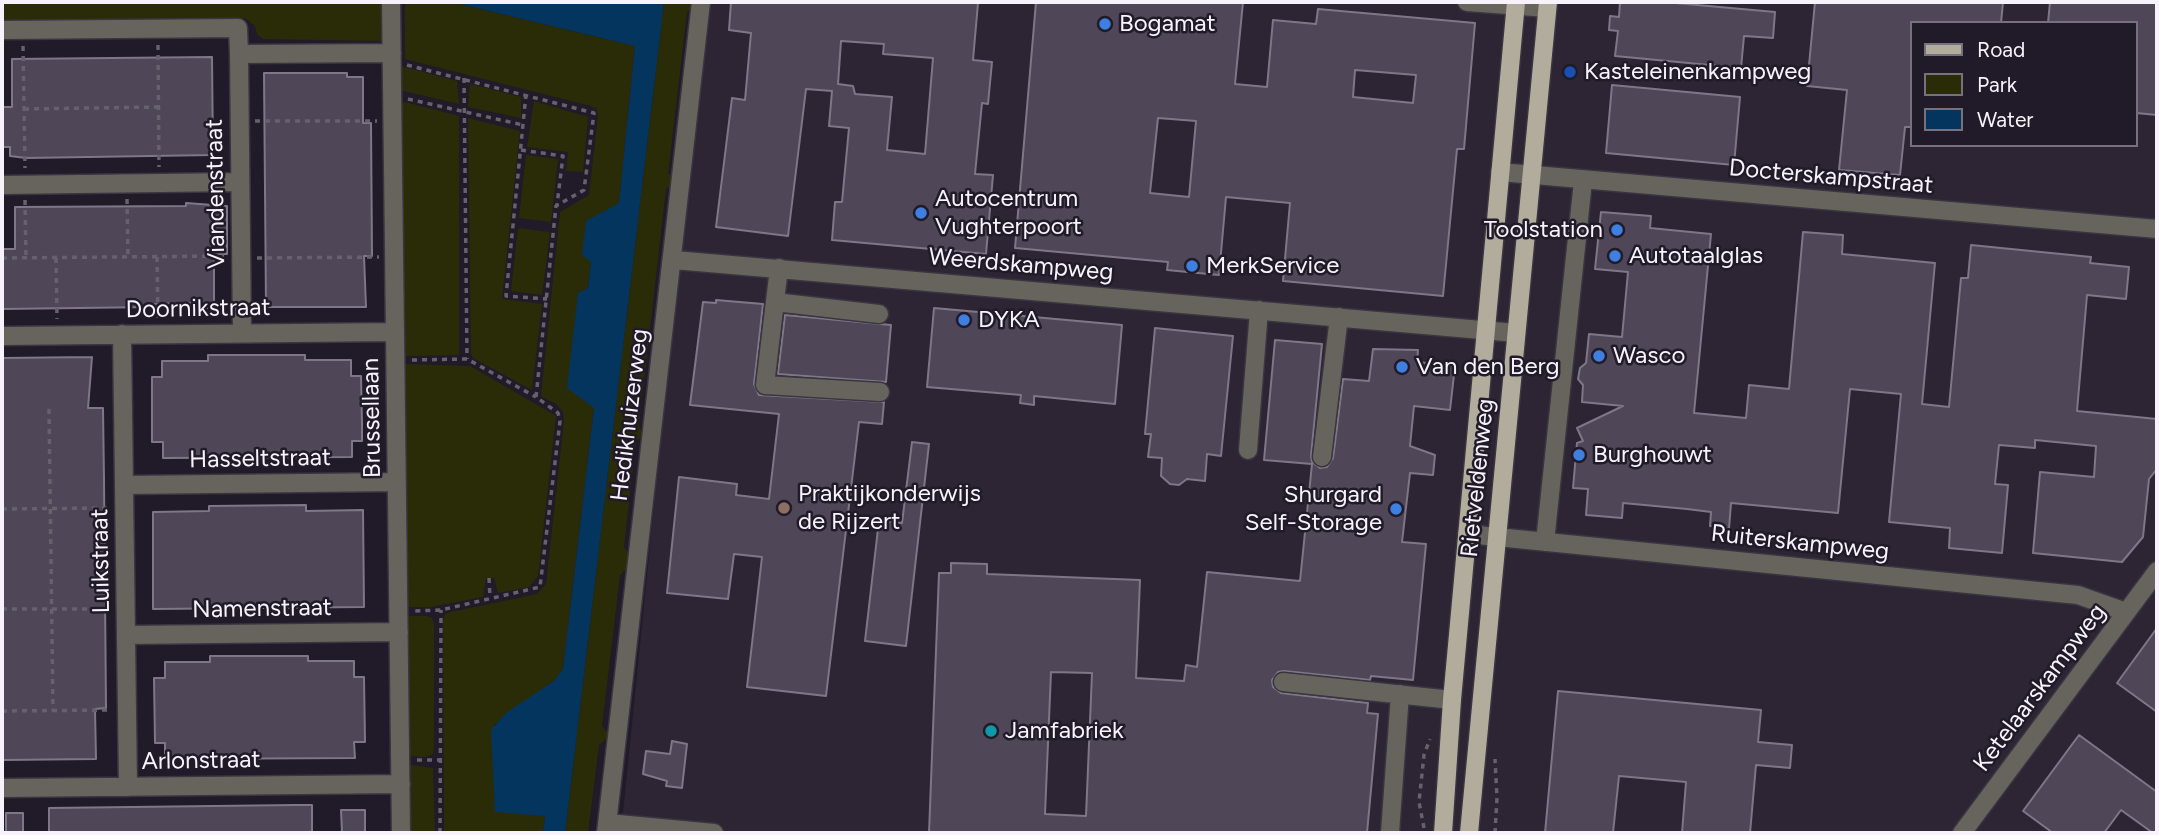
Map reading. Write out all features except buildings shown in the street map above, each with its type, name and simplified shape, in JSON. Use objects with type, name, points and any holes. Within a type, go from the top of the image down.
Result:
[{"type":"main road","name":"Rietveldenweg","points":[[1443,833],[1452,700],[1516,4]]},
{"type":"main road","name":"Rietveldenweg","points":[[1469,833],[1547,5]]},
{"type":"street","name":"Brussellaan","points":[[391,2],[401,833]]},
{"type":"street","name":"Hedikhuizerweg","points":[[607,828],[674,260],[701,2]]},
{"type":"street","points":[[1468,2],[1547,5]]},
{"type":"street","points":[[2,30],[238,28],[239,54],[392,57]]},
{"type":"street","name":"Viandenstraat","points":[[239,54],[242,333]]},
{"type":"street","name":"Docterskampstraat","points":[[1500,172],[2157,229]]},
{"type":"street","points":[[1545,542],[1583,181]]},
{"type":"street","points":[[2,185],[240,182]]},
{"type":"street","name":"Weerdskampweg","points":[[674,260],[1516,332]]},
{"type":"street","points":[[779,268],[765,385],[880,392]]},
{"type":"street","points":[[775,302],[878,314]]},
{"type":"street","points":[[1248,450],[1259,310]]},
{"type":"street","points":[[1322,457],[1339,317]]},
{"type":"street","name":"Doornikstraat","points":[[2,336],[395,332]]},
{"type":"street","name":"Luikstraat","points":[[122,334],[128,786]]},
{"type":"street","name":"Hasseltstraat","points":[[124,485],[397,482]]},
{"type":"street","name":"Ruiterskampweg","points":[[1467,534],[2078,595],[2126,612]]},
{"type":"street","name":"Ketelaarskampweg","points":[[1962,833],[2157,571]]},
{"type":"street","name":"Namenstraat","points":[[126,635],[399,632]]},
{"type":"street","points":[[1283,682],[1452,700]]},
{"type":"street","points":[[1390,833],[1400,694]]},
{"type":"street","name":"Arlonstraat","points":[[2,788],[401,784]]},
{"type":"street","points":[[607,828],[714,833]]},
{"type":"path","points":[[158,29],[160,183]]},
{"type":"path","points":[[23,30],[26,258]]},
{"type":"path","points":[[392,57],[594,113],[584,190],[556,206]]},
{"type":"path","points":[[464,78],[467,359]]},
{"type":"path","points":[[526,94],[506,296],[547,299]]},
{"type":"path","points":[[392,96],[523,125]]},
{"type":"path","points":[[24,109],[159,107]]},
{"type":"path","points":[[239,122],[393,121]]},
{"type":"path","points":[[521,150],[563,156],[536,397]]},
{"type":"path","points":[[127,184],[128,257]]},
{"type":"path","points":[[157,257],[158,334]]},
{"type":"path","points":[[2,258],[394,257]]},
{"type":"path","points":[[56,258],[57,335]]},
{"type":"path","points":[[396,360],[467,359],[536,397],[558,412],[560,421],[540,587],[529,592],[441,610],[399,612]]},
{"type":"path","points":[[49,409],[53,710]]},
{"type":"path","points":[[2,509],[125,508]]},
{"type":"path","points":[[489,578],[490,598]]},
{"type":"path","points":[[2,609],[126,609]]},
{"type":"path","points":[[440,833],[441,610]]},
{"type":"path","points":[[2,711],[127,710]]},
{"type":"path","points":[[400,759],[439,760]]},
{"type":"shaded area","points":[[705,2],[2157,2],[2157,833],[621,833]]},
{"type":"green space","points":[[2,2],[381,2],[382,41],[263,39],[257,34],[255,26],[245,18],[2,20]]},
{"type":"green space","points":[[405,2],[452,2],[635,46],[619,204],[591,262],[588,288],[578,293],[594,408],[563,669],[554,681],[494,725],[545,816],[543,833],[444,833],[443,621],[445,614],[451,612],[537,594],[546,584],[564,421],[563,412],[556,404],[541,396],[560,212],[589,195],[597,109],[405,59]]},
{"type":"green space","points":[[664,2],[698,2],[687,12],[668,175],[677,170],[677,181],[666,189],[639,425],[643,436],[636,441],[624,547],[629,554],[627,568],[620,575],[602,726],[608,733],[607,738],[599,745],[588,833],[565,833]]},
{"type":"green space","points":[[400,66],[457,81],[459,104],[400,90]]},
{"type":"green space","points":[[470,84],[521,97],[521,118],[468,107]]},
{"type":"green space","points":[[534,101],[588,117],[583,172],[566,171],[568,152],[527,147]]},
{"type":"green space","points":[[400,103],[459,116],[459,355],[403,356]]},
{"type":"green space","points":[[468,118],[520,131],[502,299],[542,304],[532,390],[473,358],[471,353]]},
{"type":"green space","points":[[526,155],[558,159],[551,222],[519,218]]},
{"type":"green space","points":[[518,228],[550,232],[542,295],[511,291]]},
{"type":"green space","points":[[403,364],[470,366],[556,416],[538,576],[529,587],[498,593],[494,578],[486,578],[483,597],[430,607],[405,607]]},
{"type":"green space","points":[[405,616],[427,616],[432,618],[434,624],[434,748],[433,754],[426,757],[406,756]]},
{"type":"green space","points":[[406,764],[433,768],[435,833],[407,833]]},
{"type":"water","points":[[452,2],[664,2],[565,833],[543,833],[545,816],[495,812],[491,730],[506,713],[554,681],[563,669],[594,408],[567,388],[578,293],[588,288],[591,262],[582,255],[586,221],[619,203],[635,46]]},
{"type":"place","name":"Bogamat","points":[[1105,24]]},
{"type":"place","name":"Kasteleinenkampweg","points":[[1570,72]]},
{"type":"place","name":"Autocentrum Vughterpoort","points":[[921,213]]},
{"type":"place","name":"Toolstation","points":[[1617,230]]},
{"type":"place","name":"Autotaalglas","points":[[1615,256]]},
{"type":"place","name":"MerkService","points":[[1192,266]]},
{"type":"place","name":"DYKA","points":[[964,320]]},
{"type":"place","name":"Wasco","points":[[1599,356]]},
{"type":"place","name":"Van den Berg","points":[[1402,367]]},
{"type":"place","name":"Burghouwt","points":[[1579,455]]},
{"type":"place","name":"Praktijkonderwijs de Rijzert","points":[[784,508]]},
{"type":"place","name":"Shurgard Self-Storage","points":[[1396,509]]},
{"type":"place","name":"Jamfabriek","points":[[991,731]]}]
